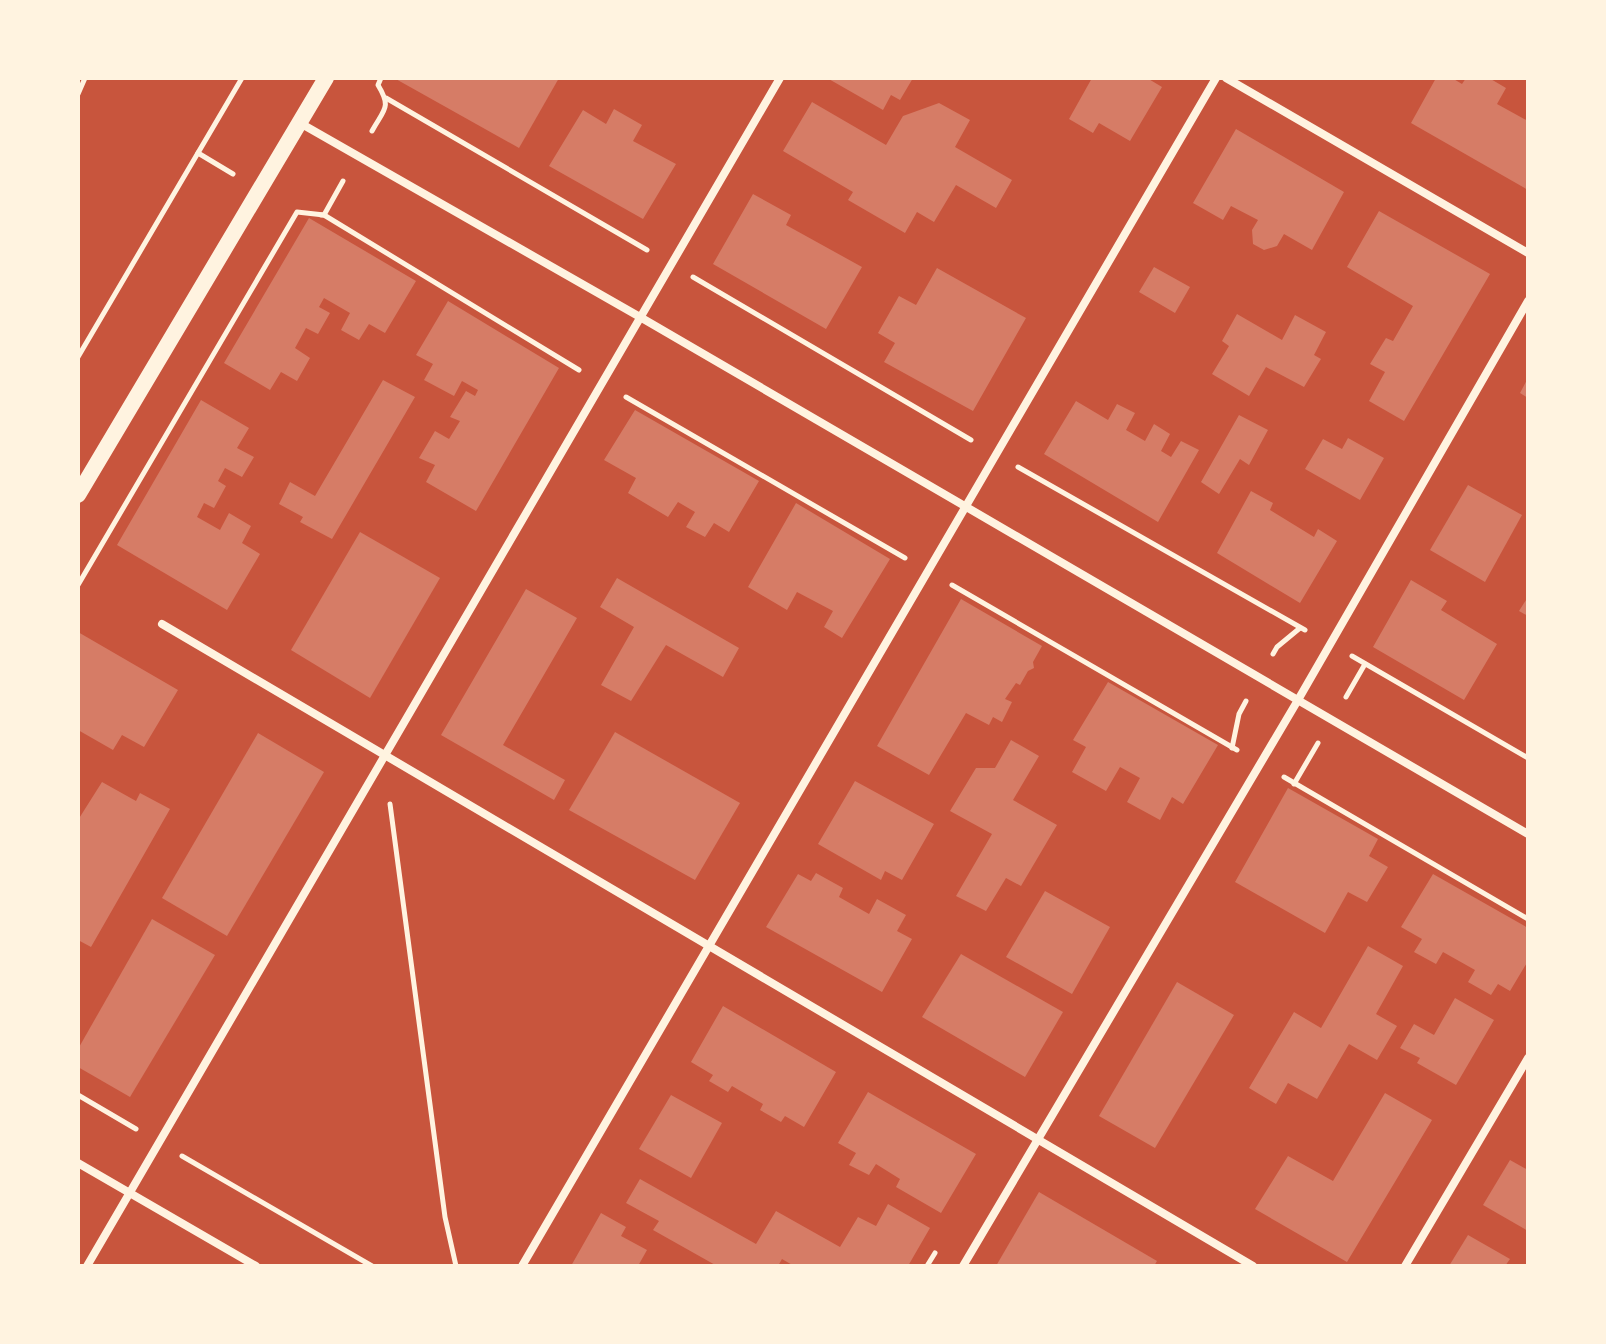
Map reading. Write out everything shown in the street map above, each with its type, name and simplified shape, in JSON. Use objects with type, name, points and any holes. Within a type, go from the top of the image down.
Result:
[{"type":"main road","points":[[78,495],[326,78]]},
{"type":"street","points":[[87,1266],[780,78]]},
{"type":"street","points":[[522,1266],[1216,78]]},
{"type":"street","points":[[1226,78],[1528,253]]},
{"type":"street","points":[[300,123],[640,317],[1528,834]]},
{"type":"street","points":[[963,1266],[1298,700],[1528,301]]},
{"type":"street","points":[[162,624],[1253,1266]]},
{"type":"street","points":[[1405,1266],[1528,1058]]},
{"type":"street","points":[[78,1163],[256,1266]]},
{"type":"path","points":[[78,94],[85,78]]},
{"type":"path","points":[[78,357],[242,78]]},
{"type":"path","points":[[386,98],[995,454],[1528,758]]},
{"type":"path","points":[[78,585],[297,212],[324,215],[601,383],[1528,919]]},
{"type":"path","points":[[1225,761],[1232,748],[1239,714],[1277,647],[1301,627]]},
{"type":"path","points":[[385,755],[445,1217],[456,1266]]},
{"type":"path","points":[[78,1095],[372,1266]]},
{"type":"path","points":[[927,1266],[935,1253]]},
{"type":"building","points":[[394,78],[559,78],[519,148]]},
{"type":"building","points":[[827,78],[913,78],[900,100],[891,95],[883,110]]},
{"type":"building","points":[[1092,78],[1147,78],[1162,87],[1130,141],[1099,123],[1093,133],[1069,119]]},
{"type":"building","points":[[1436,78],[1452,78],[1462,84],[1466,78],[1489,78],[1506,88],[1497,104],[1528,121],[1528,190],[1411,123]]},
{"type":"building","points":[[812,102],[886,145],[903,116],[939,103],[970,120],[955,147],[1012,180],[996,208],[956,185],[934,222],[917,212],[905,233],[848,200],[853,192],[783,151]]},
{"type":"building","points":[[614,109],[642,125],[633,141],[676,164],[643,219],[549,166],[583,110],[606,124]]},
{"type":"building","points":[[1236,129],[1344,192],[1312,250],[1284,234],[1277,246],[1264,250],[1253,244],[1252,230],[1258,220],[1231,206],[1223,220],[1193,203]]},
{"type":"building","points":[[753,194],[791,215],[786,225],[862,267],[826,329],[713,264]]},
{"type":"building","points":[[1379,211],[1490,274],[1404,421],[1369,401],[1385,372],[1370,364],[1386,338],[1393,341],[1413,306],[1347,267]]},
{"type":"building","points":[[309,218],[416,281],[385,333],[369,324],[359,340],[341,330],[350,313],[324,298],[319,307],[330,313],[318,334],[306,328],[295,348],[310,358],[297,381],[281,372],[270,390],[224,363]]},
{"type":"building","points":[[1154,267],[1190,287],[1175,313],[1139,292]]},
{"type":"building","points":[[937,268],[1026,318],[973,411],[884,362],[895,343],[878,333],[899,296],[916,305]]},
{"type":"building","points":[[448,301],[559,368],[476,511],[426,482],[435,465],[419,458],[435,431],[449,439],[460,421],[450,417],[466,391],[475,396],[478,390],[462,381],[454,396],[424,380],[433,364],[416,355]]},
{"type":"building","points":[[1237,314],[1282,340],[1295,315],[1326,332],[1314,355],[1321,359],[1304,387],[1266,367],[1249,396],[1212,374],[1229,346],[1222,341]]},
{"type":"building","points":[[1528,378],[1528,398],[1520,393]]},
{"type":"building","points":[[383,380],[415,397],[332,539],[300,522],[303,517],[279,504],[290,482],[315,496]]},
{"type":"building","points":[[201,400],[249,428],[237,448],[254,457],[242,477],[225,468],[218,481],[226,486],[214,508],[204,503],[197,517],[220,530],[229,513],[251,526],[242,543],[260,554],[227,610],[117,545]]},
{"type":"building","points":[[1076,401],[1108,420],[1117,404],[1135,413],[1126,430],[1145,441],[1154,424],[1170,434],[1161,451],[1171,457],[1181,441],[1199,450],[1158,522],[1044,454]]},
{"type":"building","points":[[635,410],[759,481],[729,532],[714,523],[705,537],[686,527],[695,512],[678,502],[668,517],[628,493],[636,478],[604,460]]},
{"type":"building","points":[[1239,415],[1268,430],[1249,465],[1240,459],[1219,494],[1201,482]]},
{"type":"building","points":[[1348,438],[1384,458],[1360,500],[1305,469],[1323,439],[1342,449]]},
{"type":"building","points":[[1468,485],[1522,515],[1485,582],[1430,550]]},
{"type":"building","points":[[1251,491],[1273,503],[1270,510],[1314,537],[1318,529],[1337,541],[1300,603],[1217,553]]},
{"type":"building","points":[[796,503],[890,559],[842,638],[824,627],[833,611],[797,592],[787,610],[748,587]]},
{"type":"building","points":[[360,532],[440,578],[370,698],[291,650]]},
{"type":"building","points":[[617,578],[739,648],[723,677],[666,645],[631,701],[601,685],[634,627],[600,607]]},
{"type":"building","points":[[1411,580],[1447,601],[1441,610],[1497,644],[1464,700],[1373,647]]},
{"type":"building","points":[[526,589],[577,618],[503,745],[565,780],[554,800],[441,735]]},
{"type":"building","points":[[1528,597],[1528,616],[1519,611]]},
{"type":"building","points":[[961,599],[1042,646],[1033,662],[1034,668],[1028,671],[1020,685],[1016,683],[1005,699],[1012,702],[1002,722],[993,717],[989,725],[966,713],[929,775],[877,746]]},
{"type":"building","points":[[78,632],[178,690],[144,747],[122,735],[113,750],[78,730]]},
{"type":"building","points":[[1108,682],[1218,745],[1183,804],[1172,797],[1160,820],[1127,802],[1140,778],[1120,767],[1106,791],[1072,772],[1086,747],[1073,740]]},
{"type":"building","points":[[615,732],[740,803],[695,880],[569,810]]},
{"type":"building","points":[[258,733],[324,772],[227,936],[162,898]]},
{"type":"building","points":[[1011,740],[1039,756],[1013,800],[1057,825],[1021,886],[1006,878],[986,911],[956,896],[992,834],[950,811],[976,768],[995,768]]},
{"type":"building","points":[[855,781],[934,824],[902,880],[885,871],[881,880],[818,844]]},
{"type":"building","points":[[102,782],[136,801],[140,793],[170,809],[91,947],[78,940],[78,820]]},
{"type":"building","points":[[1288,788],[1378,839],[1369,856],[1388,867],[1367,902],[1348,892],[1325,933],[1235,882]]},
{"type":"building","points":[[816,873],[843,888],[839,897],[869,914],[877,899],[906,915],[897,931],[912,939],[882,992],[766,927],[798,874],[811,881]]},
{"type":"building","points":[[1433,874],[1528,928],[1528,961],[1510,991],[1498,984],[1491,995],[1468,982],[1475,970],[1443,952],[1436,964],[1414,952],[1422,939],[1401,927]]},
{"type":"building","points":[[1045,891],[1110,927],[1072,994],[1006,957]]},
{"type":"building","points":[[152,919],[215,955],[130,1097],[78,1067],[78,1049]]},
{"type":"building","points":[[1368,946],[1403,966],[1376,1014],[1397,1026],[1377,1060],[1349,1044],[1317,1099],[1288,1083],[1276,1104],[1249,1088],[1294,1012],[1321,1028]]},
{"type":"building","points":[[961,954],[1063,1012],[1025,1077],[922,1017]]},
{"type":"building","points":[[1177,982],[1234,1015],[1155,1148],[1099,1116]]},
{"type":"building","points":[[1455,998],[1494,1020],[1456,1085],[1417,1063],[1420,1058],[1400,1048],[1414,1024],[1434,1035]]},
{"type":"building","points":[[723,1006],[836,1072],[804,1127],[785,1116],[781,1122],[760,1110],[763,1104],[732,1086],[728,1092],[709,1081],[713,1075],[691,1062]]},
{"type":"building","points":[[868,1092],[976,1154],[941,1213],[896,1187],[900,1179],[876,1164],[869,1175],[849,1165],[856,1153],[838,1143]]},
{"type":"building","points":[[1385,1093],[1432,1120],[1347,1262],[1255,1209],[1288,1156],[1333,1181]]},
{"type":"building","points":[[671,1095],[722,1123],[691,1178],[639,1149]]},
{"type":"building","points":[[1510,1160],[1528,1170],[1528,1231],[1483,1205]]},
{"type":"building","points":[[640,1179],[756,1244],[776,1211],[840,1247],[858,1217],[876,1226],[888,1204],[930,1228],[908,1266],[794,1266],[782,1259],[778,1266],[717,1266],[653,1230],[659,1221],[626,1203]]},
{"type":"building","points":[[1039,1192],[1157,1261],[1154,1266],[996,1266]]},
{"type":"building","points":[[601,1213],[626,1227],[621,1236],[647,1250],[638,1266],[571,1266]]},
{"type":"building","points":[[1468,1235],[1510,1259],[1505,1266],[1449,1266]]}]
